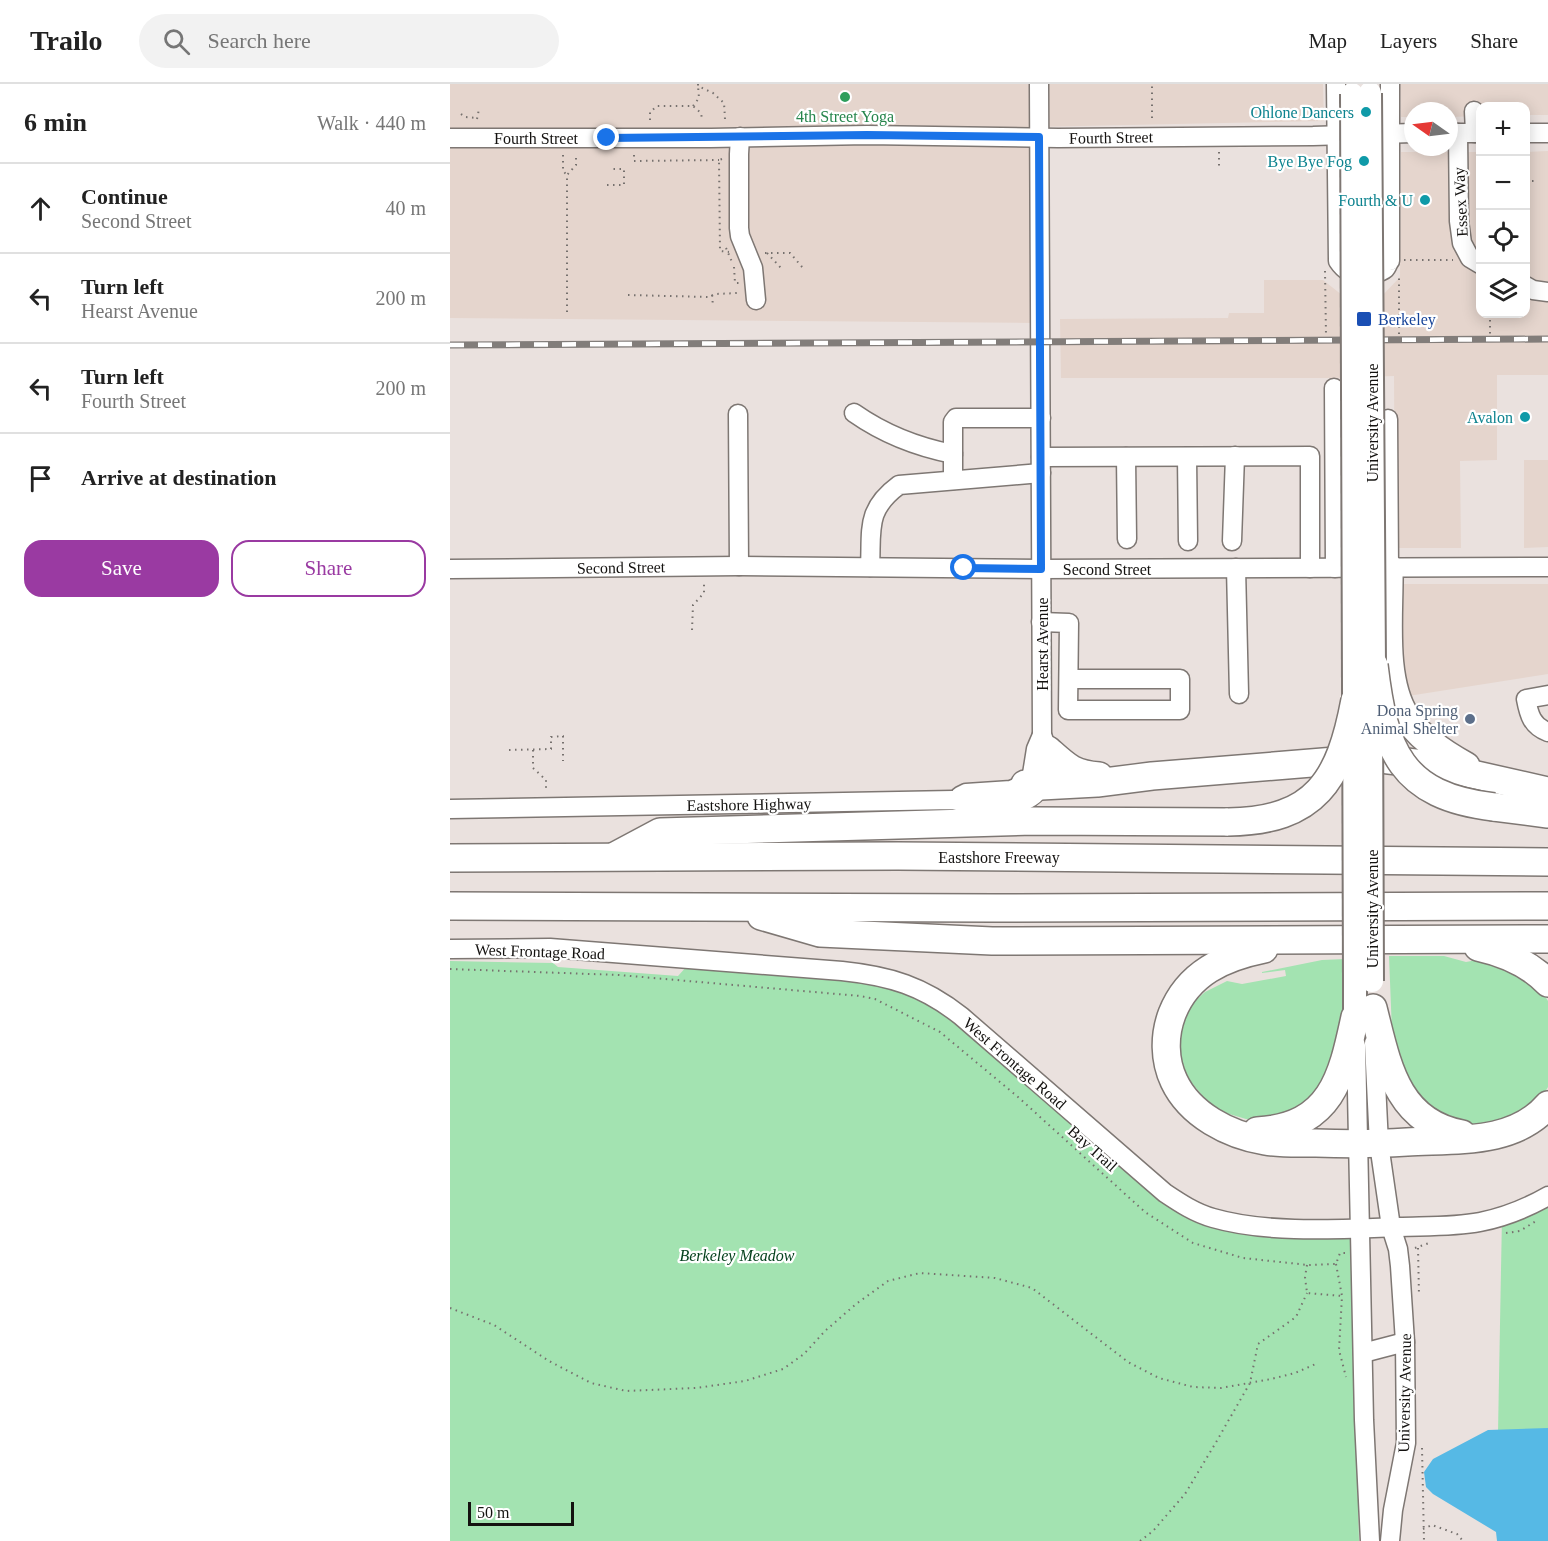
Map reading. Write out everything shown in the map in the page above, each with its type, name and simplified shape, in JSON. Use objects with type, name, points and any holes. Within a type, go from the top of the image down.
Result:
[{"type":"highway","points":[[1389,568],[1391,667],[1396,694],[1406,717],[1429,741],[1455,760],[1485,775],[1518,785]]},
{"type":"highway","points":[[1374,665],[1384,728],[1394,752],[1416,779],[1439,793],[1463,802],[1548,814]]},
{"type":"highway","points":[[610,858],[660,832],[1022,821],[1228,822],[1273,816],[1301,805],[1317,794],[1329,780],[1344,746],[1355,700]]},
{"type":"highway","points":[[1045,743],[1067,767],[1083,774],[1152,776]]},
{"type":"highway","points":[[1033,785],[1097,783],[1152,776],[1372,758],[1432,765],[1548,792]]},
{"type":"highway","name":"Eastshore Freeway","points":[[450,858],[921,856],[1548,862]]},
{"type":"highway","points":[[450,906],[995,908],[1548,906]]},
{"type":"highway","points":[[725,906],[820,933],[933,940],[1548,939]]},
{"type":"highway","points":[[1418,939],[1479,947],[1503,954],[1526,965],[1548,983]]},
{"type":"highway","points":[[1343,940],[1269,948],[1231,958],[1207,969],[1181,995],[1173,1011],[1167,1032],[1167,1054],[1172,1076],[1180,1092],[1197,1111],[1227,1128],[1253,1138],[1272,1142],[1368,1144],[1471,1139],[1502,1133],[1525,1124],[1548,1105]]},
{"type":"highway","points":[[1227,1128],[1254,1131],[1281,1128],[1300,1120],[1318,1107],[1335,1088],[1340,1078],[1364,1013]]},
{"type":"highway","points":[[1364,1013],[1399,1091],[1412,1108],[1428,1122],[1448,1131],[1471,1135],[1502,1133]]},
{"type":"main road","name":"University Avenue","points":[[1362,87],[1374,665],[1364,1013]]},
{"type":"main road","name":"University Avenue","points":[[1362,87],[1355,700],[1364,980]]},
{"type":"street","name":"Hearst Avenue","points":[[1033,785],[1047,775],[1041,622],[1039,84]]},
{"type":"street","points":[[1362,87],[1390,133],[1394,267],[1361,275],[1350,273],[1338,261],[1337,135],[1362,87]]},
{"type":"street","name":"Essex Way","points":[[1474,111],[1466,133],[1459,221],[1462,243],[1475,261]]},
{"type":"street","points":[[1530,133],[1548,133]]},
{"type":"street","name":"Fourth Street","points":[[450,138],[1404,134]]},
{"type":"street","points":[[740,137],[738,154],[739,228],[753,268],[749,294]]},
{"type":"street","points":[[1530,288],[1548,291]]},
{"type":"street","points":[[1334,388],[1335,568]]},
{"type":"street","points":[[854,413],[884,432],[923,448],[953,454]]},
{"type":"street","points":[[738,414],[739,566]]},
{"type":"street","points":[[953,480],[953,422],[956,418],[1041,418]]},
{"type":"street","points":[[1388,419],[1389,568]]},
{"type":"street","points":[[1232,541],[1235,456]]},
{"type":"street","points":[[870,567],[870,530],[873,514],[890,492],[899,485],[953,480],[1041,465],[1126,457],[1310,456],[1310,568]]},
{"type":"street","points":[[1126,457],[1127,539]]},
{"type":"street","points":[[1187,457],[1188,541]]},
{"type":"street","name":"Second Street","points":[[450,569],[704,566],[1041,569],[1548,567]]},
{"type":"street","points":[[1236,568],[1239,694]]},
{"type":"street","points":[[1041,622],[1068,622],[1068,711],[1180,711],[1180,679],[1069,679]]},
{"type":"street","points":[[1548,695],[1526,699],[1533,723],[1539,729],[1548,732]]},
{"type":"street","name":"Eastshore Highway","points":[[450,809],[953,800],[966,804],[1016,804],[1032,795],[1033,785]]},
{"type":"street","name":"West Frontage Road","points":[[450,949],[560,949],[842,971],[870,974],[900,981],[926,992],[961,1016],[1173,1199],[1213,1218],[1258,1227],[1359,1228],[1480,1222],[1514,1213],[1548,1196]]},
{"type":"street","name":"University Avenue","points":[[1364,1013],[1368,1144],[1359,1228],[1370,1541]]},
{"type":"street","name":"University Avenue","points":[[1368,1144],[1398,1249],[1405,1342],[1406,1443],[1393,1510],[1390,1541]]},
{"type":"street","points":[[1363,1353],[1405,1342]]},
{"type":"path","points":[[1152,84],[1152,118]]},
{"type":"path","points":[[693,106],[699,98],[698,85]]},
{"type":"path","points":[[698,85],[713,93],[724,103],[725,119]]},
{"type":"path","points":[[650,120],[651,112],[657,106],[693,106],[701,112],[702,119]]},
{"type":"path","points":[[461,114],[477,119],[479,109]]},
{"type":"path","points":[[1219,149],[1219,170]]},
{"type":"path","points":[[563,154],[563,171],[567,175]]},
{"type":"path","points":[[567,312],[567,175],[576,165],[576,154]]},
{"type":"path","points":[[634,155],[634,161],[719,160]]},
{"type":"path","points":[[690,155],[690,161]]},
{"type":"path","points":[[656,156],[656,161]]},
{"type":"path","points":[[673,156],[673,161]]},
{"type":"path","points":[[607,185],[624,185],[624,169],[612,169]]},
{"type":"path","points":[[1530,181],[1536,181]]},
{"type":"path","points":[[726,247],[726,252],[734,266],[736,283]]},
{"type":"path","points":[[759,253],[790,253],[803,268]]},
{"type":"path","points":[[767,253],[781,268]]},
{"type":"path","points":[[1399,334],[1394,267],[1460,260],[1475,261]]},
{"type":"path","points":[[1325,271],[1326,335]]},
{"type":"path","points":[[628,295],[709,297],[749,294]]},
{"type":"path","points":[[712,295],[713,306]]},
{"type":"path","points":[[1490,318],[1491,334]]},
{"type":"path","points":[[692,630],[693,605],[704,593],[704,566]]},
{"type":"path","points":[[509,750],[551,749],[551,737],[563,736],[563,760]]},
{"type":"path","points":[[533,749],[533,768],[546,780],[546,807]]},
{"type":"path","name":"Bay Trail","points":[[450,969],[619,975],[852,995],[875,999],[940,1032],[1018,1097],[1145,1212],[1193,1243],[1243,1258],[1308,1265],[1336,1264],[1340,1253],[1360,1251]]},
{"type":"path","points":[[1500,1234],[1520,1231],[1539,1220]]},
{"type":"path","points":[[1398,1249],[1416,1248],[1434,1242]]},
{"type":"path","points":[[1336,1264],[1342,1296],[1339,1350],[1348,1384]]},
{"type":"path","points":[[1140,1541],[1153,1531],[1185,1494],[1250,1383],[1258,1344],[1296,1317],[1307,1293],[1305,1277],[1308,1265]]},
{"type":"path","points":[[450,1308],[494,1325],[549,1361],[591,1383],[626,1391],[696,1388],[745,1382],[783,1369],[804,1354],[825,1331],[856,1304],[888,1281],[920,1273],[995,1278],[1032,1288],[1128,1362],[1159,1378],[1193,1387],[1221,1388],[1250,1383],[1295,1373],[1318,1364]]},
{"type":"path","points":[[1307,1293],[1342,1296]]},
{"type":"path","points":[[1422,1448],[1424,1541]]},
{"type":"path","points":[[1423,1529],[1432,1525],[1457,1534],[1463,1541]]},
{"type":"shaded area","points":[[450,84],[1323,84],[1324,121],[1032,127],[1033,323],[450,318]]},
{"type":"shaded area","points":[[1400,84],[1548,84],[1548,115],[1530,115],[1530,102],[1476,102],[1476,116],[1458,117],[1458,102],[1404,102],[1404,117],[1401,117]]},
{"type":"shaded area","points":[[1548,151],[1548,375],[1497,375],[1497,460],[1460,461],[1461,548],[1395,548],[1394,376],[1061,378],[1060,319],[1228,318],[1229,313],[1264,313],[1264,280],[1323,280],[1342,295],[1380,298],[1400,277],[1401,152],[1404,152],[1404,156],[1458,156],[1458,152],[1476,152],[1476,318],[1530,318],[1530,152]]},
{"type":"shaded area","points":[[1524,460],[1548,460],[1548,547],[1524,548]]},
{"type":"shaded area","points":[[1396,584],[1548,584],[1548,674],[1408,696],[1401,678]]},
{"type":"green space","points":[[1389,956],[1444,956],[1466,962],[1489,960],[1539,987],[1548,1001],[1548,1087],[1542,1097],[1508,1120],[1471,1126],[1435,1113],[1404,1078],[1392,1032]]},
{"type":"green space","points":[[1346,959],[1347,988],[1338,1049],[1328,1077],[1298,1110],[1259,1120],[1246,1119],[1219,1111],[1210,1105],[1186,1076],[1181,1058],[1182,1026],[1195,1001],[1205,992],[1227,981],[1242,984],[1286,976],[1285,970],[1262,972],[1322,960]]},
{"type":"green space","name":"Berkeley Meadow","points":[[450,961],[553,963],[558,967],[678,976],[688,965],[841,978],[926,992],[1202,1215],[1360,1228],[1354,1343],[1359,1541],[450,1541]]},
{"type":"green space","points":[[1548,1196],[1548,1429],[1498,1432],[1502,1216]]},
{"type":"water","points":[[1548,1428],[1548,1541],[1497,1541],[1496,1532],[1433,1494],[1426,1487],[1424,1472],[1433,1459],[1488,1430]]},
{"type":"railway","points":[[450,345],[1548,339]]},
{"type":"place","name":"4th Street Yoga","points":[[845,97]]},
{"type":"place","name":"Ohlone Dancers","points":[[1366,112]]},
{"type":"place","name":"Bye Bye Fog","points":[[1364,161]]},
{"type":"place","name":"Fourth & U","points":[[1425,200]]},
{"type":"place","name":"Berkeley","points":[[1364,319]]},
{"type":"place","name":"Avalon","points":[[1525,417]]},
{"type":"place","name":"Dona Spring Animal Shelter","points":[[1470,719]]},
{"type":"route","points":[[607,138],[867,135],[1039,137],[1041,569],[964,568]]}]
